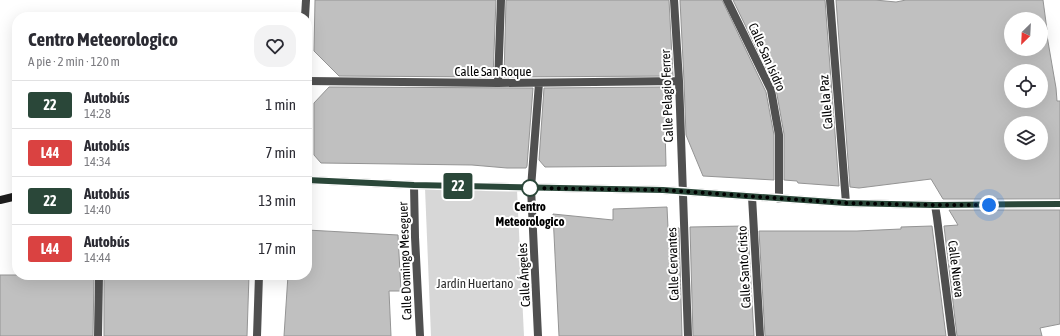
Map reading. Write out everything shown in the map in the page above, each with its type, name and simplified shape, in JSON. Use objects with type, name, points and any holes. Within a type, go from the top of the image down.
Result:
[{"type":"main road","points":[[312,180],[414,185],[655,190],[846,203],[934,205],[1060,204]]},
{"type":"main road","points":[[0,200],[12,197]]},
{"type":"street","points":[[305,12],[306,0]]},
{"type":"street","points":[[498,83],[501,0]]},
{"type":"street","name":"Calle Pelagio Ferrer","points":[[674,0],[679,81],[683,192]]},
{"type":"street","name":"Calle San Isidro","points":[[727,0],[771,90],[779,135],[779,198]]},
{"type":"street","name":"Calle la Paz","points":[[830,0],[846,203]]},
{"type":"street","name":"Calle San Roque","points":[[312,81],[539,83],[679,81]]},
{"type":"street","name":"Calle Ángeles","points":[[538,336],[531,188],[539,83]]},
{"type":"street","name":"Calle Domingo Meseguer","points":[[414,185],[420,336]]},
{"type":"street","name":"Calle Cervantes","points":[[683,192],[688,336]]},
{"type":"street","name":"Calle Santo Cristo","points":[[752,197],[760,336]]},
{"type":"street","name":"Calle Nueva","points":[[934,205],[937,218],[952,336]]},
{"type":"street","points":[[98,336],[99,280]]},
{"type":"street","points":[[258,336],[259,280]]},
{"type":"green space","name":"Jardín Huertano","points":[[425,188],[517,190],[524,336],[431,336]]},
{"type":"building","points":[[315,0],[496,0],[493,77],[339,76],[314,51]]},
{"type":"building","points":[[506,0],[669,0],[673,76],[504,77]]},
{"type":"building","points":[[680,0],[722,0],[766,92],[774,135],[774,180],[703,176],[686,135]]},
{"type":"building","points":[[733,0],[825,0],[839,186],[798,183],[797,181],[784,180],[784,134],[776,89]]},
{"type":"building","points":[[836,0],[875,0],[896,2],[906,0],[1043,0],[1045,12],[1004,12],[1004,56],[1048,56],[1048,42],[1057,101],[1060,101],[1060,199],[943,199],[931,179],[859,188],[850,187]]},
{"type":"building","points":[[329,87],[533,88],[527,166],[526,168],[507,168],[472,165],[321,163],[314,155],[314,103]]},
{"type":"building","points":[[664,87],[666,166],[545,167],[539,160],[544,88]]},
{"type":"building","points":[[667,207],[668,228],[679,228],[682,336],[559,336],[553,214],[613,220],[613,209]]},
{"type":"building","points":[[949,210],[1060,210],[1060,324],[1040,328],[1042,336],[957,336],[944,226],[958,225]]},
{"type":"building","points":[[745,226],[745,230],[748,230],[754,336],[693,336],[690,227]]},
{"type":"building","points":[[932,226],[946,336],[765,336],[759,231],[857,231]]},
{"type":"building","points":[[312,230],[398,235],[401,291],[389,291],[391,336],[284,336],[288,280],[312,280]]},
{"type":"building","points":[[0,275],[12,275],[12,280],[94,280],[93,336],[0,336]]},
{"type":"building","points":[[104,280],[249,280],[247,336],[104,336]]},
{"type":"bus line","name":"22","points":[[312,180],[414,185],[663,190],[846,203],[934,205],[1060,204]]},
{"type":"place","name":"Centro Meteorologico","points":[[530,188]]},
{"type":"route","points":[[530,188],[663,190],[846,203],[989,205]]}]
